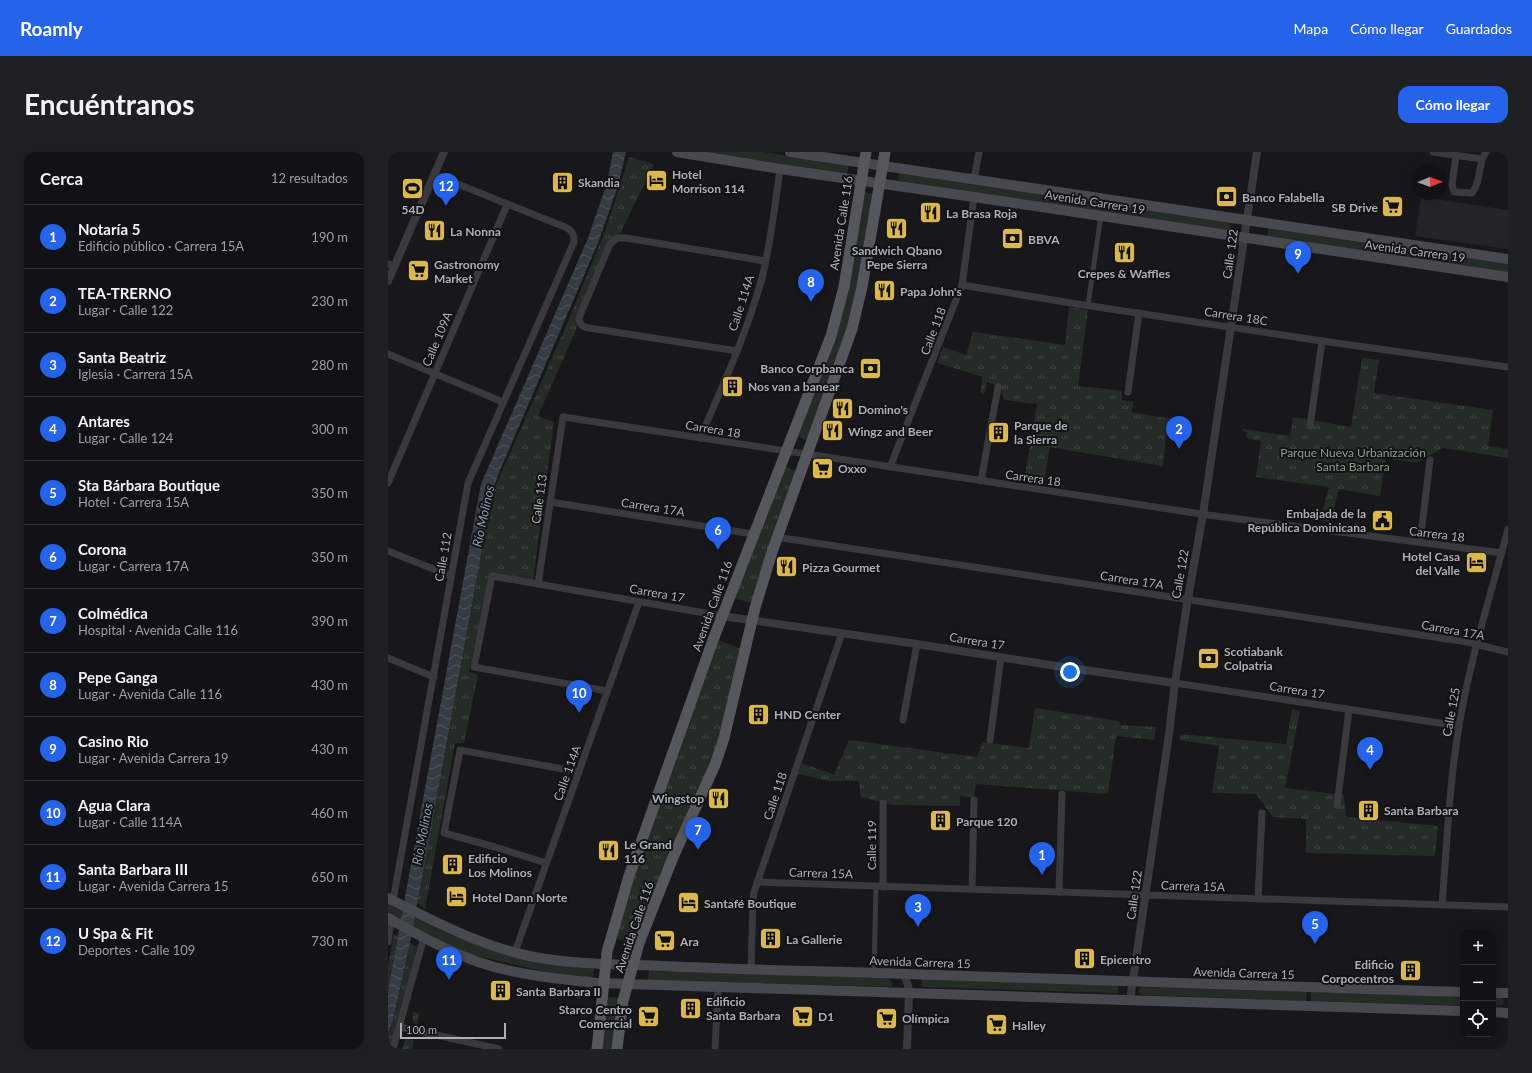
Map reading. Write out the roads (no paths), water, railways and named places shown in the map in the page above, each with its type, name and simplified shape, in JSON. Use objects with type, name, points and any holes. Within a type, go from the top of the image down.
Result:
[{"type":"main road","name":"Avenida Carrera 19","points":[[677,152],[780,169],[1508,277]]},
{"type":"main road","name":"Avenida Carrera 19","points":[[790,152],[865,157],[883,166],[1508,259]]},
{"type":"main road","name":"Avenida Calle 116","points":[[617,1049],[622,1005],[639,943],[660,889],[715,765],[724,738],[752,621],[776,537],[808,455],[846,348],[855,318],[862,287],[885,152]]},
{"type":"main road","name":"Avenida Calle 116","points":[[597,1049],[608,947],[627,881],[722,616],[827,346],[837,316],[850,258],[865,157]]},
{"type":"main road","name":"Avenida Carrera 15","points":[[394,901],[423,916],[479,941],[515,952],[558,961],[751,970],[1460,992]]},
{"type":"main road","points":[[392,921],[464,956],[497,967],[543,977],[604,983],[1460,1011]]},
{"type":"main road","points":[[1496,993],[1508,994]]},
{"type":"main road","points":[[1496,1012],[1508,1013]]},
{"type":"street","points":[[388,281],[391,265],[435,175],[444,152]]},
{"type":"street","points":[[974,179],[979,152]]},
{"type":"street","name":"Calle 122","points":[[1130,1000],[1170,734],[1175,683],[1187,600],[1203,514],[1257,152]]},
{"type":"street","points":[[1433,152],[1481,159]]},
{"type":"street","points":[[1456,155],[1452,185],[1454,192],[1472,193],[1478,186],[1481,159],[1486,152]]},
{"type":"street","name":"Calle 114A","points":[[700,438],[737,351],[756,299],[765,261],[780,169]]},
{"type":"street","points":[[435,175],[507,205]]},
{"type":"street","name":"Calle 118","points":[[890,467],[962,285],[974,197]]},
{"type":"street","name":"Calle 112","points":[[394,901],[434,677],[450,576],[468,483],[502,402],[571,252],[574,242],[574,235],[571,230],[565,226],[507,205]]},
{"type":"street","name":"Calle 109A","points":[[388,483],[507,205]]},
{"type":"street","points":[[1088,305],[1100,222]]},
{"type":"street","points":[[737,351],[588,328],[580,324],[579,318],[610,244],[617,238],[626,238],[765,261]]},
{"type":"street","name":"Carrera 18C","points":[[962,285],[1322,341],[1508,367]]},
{"type":"street","points":[[1128,392],[1138,313]]},
{"type":"street","points":[[1310,426],[1322,341]]},
{"type":"street","points":[[388,354],[502,402]]},
{"type":"street","points":[[981,481],[998,387]]},
{"type":"street","name":"Carrera 18","points":[[563,417],[1203,514],[1502,553]]},
{"type":"street","name":"Calle 113","points":[[538,584],[563,417]]},
{"type":"street","points":[[1420,542],[1430,460]]},
{"type":"street","name":"Carrera 17A","points":[[550,502],[753,534]]},
{"type":"street","name":"Calle 125","points":[[1442,905],[1452,772],[1459,726],[1477,644],[1508,529]]},
{"type":"street","name":"Carrera 17A","points":[[776,537],[1477,644],[1508,652]]},
{"type":"street","points":[[388,551],[450,576]]},
{"type":"street","name":"Carrera 17","points":[[607,691],[474,667],[492,576],[752,621],[917,644],[1001,658],[1459,726]]},
{"type":"street","name":"Calle 114A","points":[[515,952],[639,602]]},
{"type":"street","name":"Calle 118","points":[[751,970],[753,900],[757,882],[842,633]]},
{"type":"street","points":[[903,720],[917,644]]},
{"type":"street","points":[[388,658],[434,677]]},
{"type":"street","points":[[990,740],[1001,658]]},
{"type":"street","points":[[1337,805],[1349,710]]},
{"type":"street","points":[[546,863],[444,833],[460,750],[579,772]]},
{"type":"street","points":[[1058,892],[1062,794]]},
{"type":"street","points":[[972,890],[974,800]]},
{"type":"street","name":"Calle 119","points":[[880,886],[883,802]]},
{"type":"street","points":[[1258,899],[1262,813]]},
{"type":"street","name":"Carrera 15A","points":[[757,882],[1508,907]]},
{"type":"street","points":[[874,973],[880,886]]},
{"type":"street","points":[[388,942],[392,921]]},
{"type":"street","points":[[393,1049],[400,1027],[422,936]]},
{"type":"street","points":[[903,974],[908,985],[909,992],[907,1049]]},
{"type":"street","points":[[715,1049],[718,987]]},
{"type":"street","points":[[400,1027],[499,1049]]},
{"type":"water","name":"Río Molinos","points":[[613,152],[626,152],[618,186],[598,243],[498,475],[492,494],[410,943],[393,1020],[388,1032],[388,990],[481,484],[588,238],[607,183]]},
{"type":"place","name":"Hotel Morrison 114","points":[[657,181]]},
{"type":"place","name":"Skandia","points":[[563,182]]},
{"type":"place","name":"54D","points":[[413,188]]},
{"type":"place","name":"Banco Falabella","points":[[1227,197]]},
{"type":"place","name":"U Spa & Fit","points":[[446,206]]},
{"type":"place","name":"SB Drive","points":[[1393,207]]},
{"type":"place","name":"La Brasa Roja","points":[[931,213]]},
{"type":"place","name":"Sandwich Qbano Pepe Sierra","points":[[897,229]]},
{"type":"place","name":"La Nonna","points":[[434,231]]},
{"type":"place","name":"BBVA","points":[[1012,239]]},
{"type":"place","name":"Crepes & Waffles","points":[[1124,252]]},
{"type":"place","name":"Gastronomy Market","points":[[418,271]]},
{"type":"place","name":"Casino Rio","points":[[1298,274]]},
{"type":"place","name":"Papa John's","points":[[884,291]]},
{"type":"place","name":"Pepe Ganga","points":[[811,302]]},
{"type":"place","name":"Banco Corpbanca","points":[[870,368]]},
{"type":"place","name":"Nos van a banear","points":[[733,386]]},
{"type":"place","name":"Domino's","points":[[842,409]]},
{"type":"place","name":"Wingz and Beer","points":[[833,431]]},
{"type":"place","name":"Parque de la Sierra","points":[[999,432]]},
{"type":"place","name":"TEA-TRERNO","points":[[1179,449]]},
{"type":"place","name":"Oxxo","points":[[822,468]]},
{"type":"place","name":"Embajada de la República Dominicana","points":[[1382,520]]},
{"type":"place","name":"Corona","points":[[718,550]]},
{"type":"place","name":"Hotel Casa del Valle","points":[[1476,563]]},
{"type":"place","name":"Pizza Gourmet","points":[[786,567]]},
{"type":"place","name":"Scotiabank Colpatria","points":[[1208,658]]},
{"type":"place","name":"Agua Clara","points":[[579,713]]},
{"type":"place","name":"HND Center","points":[[758,714]]},
{"type":"place","name":"Antares","points":[[1370,770]]},
{"type":"place","name":"Wingstop","points":[[719,798]]},
{"type":"place","name":"Santa Barbara","points":[[1369,810]]},
{"type":"place","name":"Parque 120","points":[[940,821]]},
{"type":"place","name":"Colmédica","points":[[698,850]]},
{"type":"place","name":"Le Grand 116","points":[[609,851]]},
{"type":"place","name":"Edificio Los Molinos","points":[[453,865]]},
{"type":"place","name":"Notaría 5","points":[[1042,875]]},
{"type":"place","name":"Hotel Dann Norte","points":[[457,897]]},
{"type":"place","name":"Santafé Boutique","points":[[688,903]]},
{"type":"place","name":"Santa Beatriz","points":[[918,927]]},
{"type":"place","name":"La Gallerie","points":[[771,939]]},
{"type":"place","name":"Ara","points":[[664,941]]},
{"type":"place","name":"Sta Bárbara Boutique","points":[[1315,944]]},
{"type":"place","name":"Epicentro","points":[[1084,959]]},
{"type":"place","name":"Edificio Corpocentros","points":[[1410,971]]},
{"type":"place","name":"Santa Barbara III","points":[[449,980]]},
{"type":"place","name":"Santa Barbara II","points":[[501,991]]},
{"type":"place","name":"Edificio Santa Barbara","points":[[691,1008]]},
{"type":"place","name":"Starco Centro Comercial","points":[[648,1016]]},
{"type":"place","name":"D1","points":[[803,1016]]},
{"type":"place","name":"Olímpica","points":[[887,1018]]},
{"type":"place","name":"Halley","points":[[996,1025]]},
{"type":"park label","name":"Parque Nueva Urbanización Santa Barbara","points":[[1353,459]]}]
